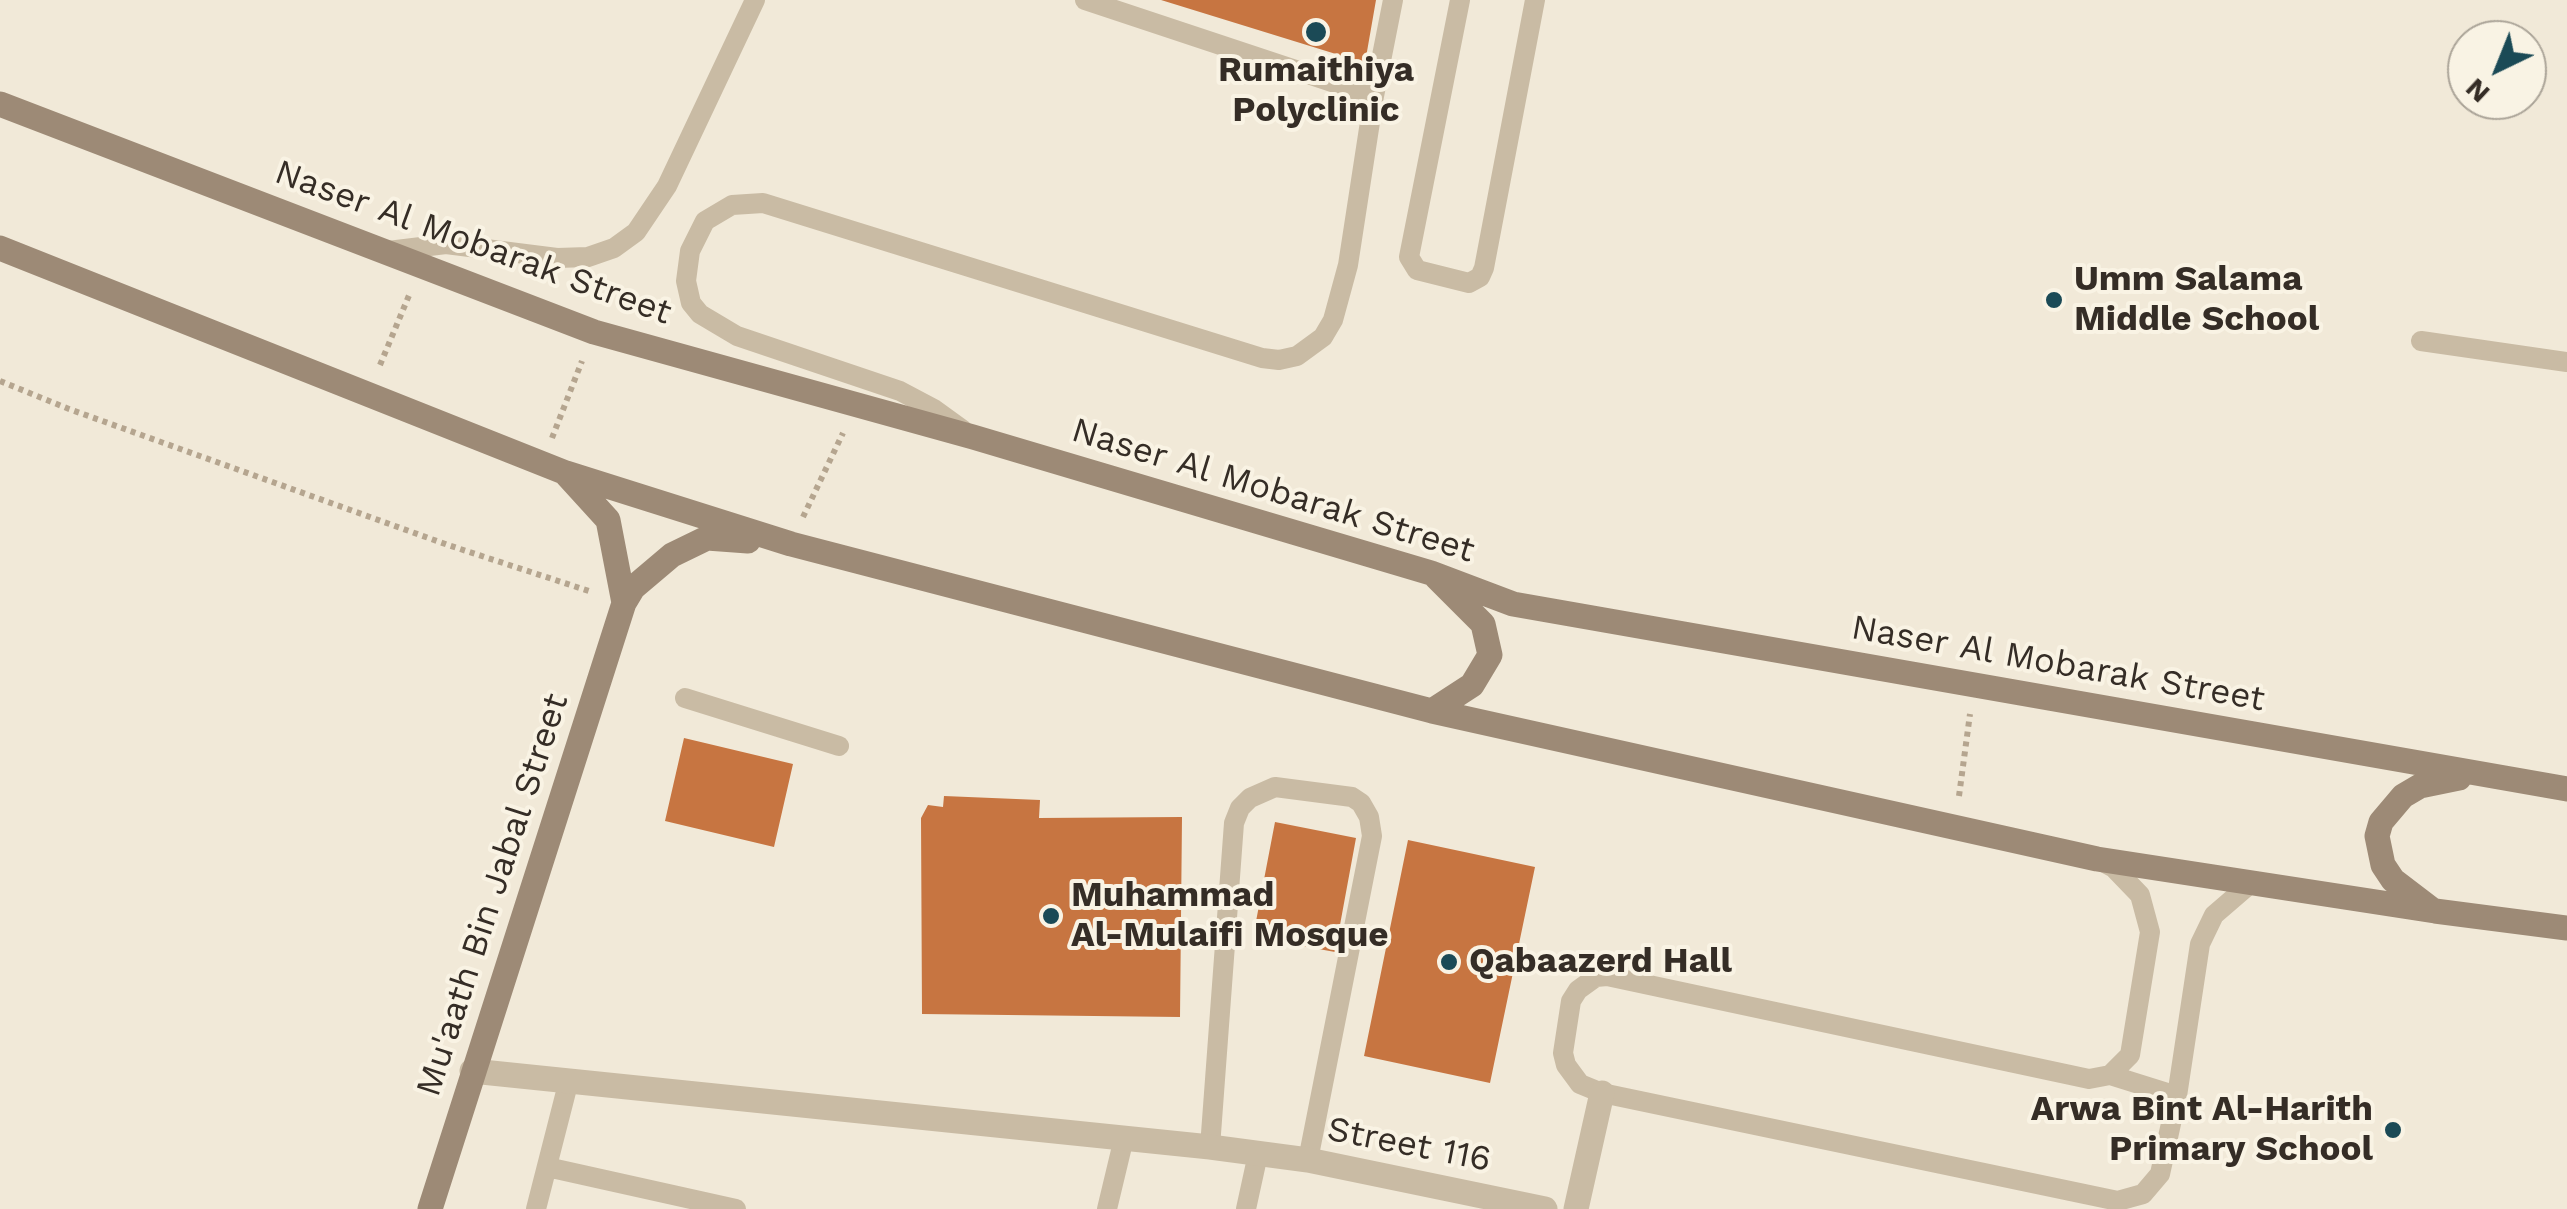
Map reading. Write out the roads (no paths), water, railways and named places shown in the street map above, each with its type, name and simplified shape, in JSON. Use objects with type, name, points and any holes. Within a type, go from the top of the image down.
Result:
[{"type":"street","name":"Naser Al Mobarak Street","points":[[0,104],[594,332],[972,437],[1432,573],[1514,604],[2567,789]]},
{"type":"street","points":[[0,248],[554,468],[791,544],[1432,711],[2097,859],[2435,912],[2567,928]]},
{"type":"street","name":"Mu'aath Bin Jabal Street","points":[[554,468],[608,520],[624,603]]},
{"type":"street","name":"Mu'aath Bin Jabal Street","points":[[430,1209],[624,603],[633,588],[672,555],[706,538],[791,544]]},
{"type":"street","points":[[1432,573],[1483,624],[1490,655],[1472,684],[1432,711]]},
{"type":"street","points":[[2435,912],[2406,892],[2383,865],[2377,836],[2381,822],[2403,796],[2420,786],[2484,775]]},
{"type":"street","name":"Street 116","points":[[472,1070],[1210,1146],[1308,1160],[1545,1209]]},
{"type":"street","points":[[1576,1209],[1602,1093]]},
{"type":"lane","points":[[388,251],[446,244],[557,258],[588,257],[614,248],[636,232],[667,186],[755,0]]},
{"type":"lane","points":[[1084,0],[1374,96]]},
{"type":"lane","points":[[972,437],[900,391],[737,336],[700,314],[691,304],[686,282],[690,251],[704,221],[732,204],[763,203],[1262,358],[1279,360],[1311,348],[1334,320],[1351,250],[1393,0]]},
{"type":"lane","points":[[1460,0],[1410,257],[1416,270],[1465,283],[1476,280],[1484,268],[1536,0]]},
{"type":"lane","points":[[2421,341],[2567,362]]},
{"type":"lane","points":[[685,698],[838,746]]},
{"type":"lane","points":[[1210,1146],[1234,823],[1240,808],[1250,798],[1276,787],[1352,797],[1361,803],[1369,818],[1372,836],[1308,1160]]},
{"type":"lane","points":[[2097,859],[2114,868],[2140,895],[2150,932],[2130,1055],[2110,1075]]},
{"type":"lane","points":[[2177,1096],[2110,1075],[2089,1078],[1607,976],[1596,977],[1578,990],[1572,1001],[1562,1053],[1580,1084],[1602,1093],[2118,1202],[2143,1194],[2160,1174],[2177,1096],[2200,944],[2214,916],[2250,884]]},
{"type":"lane","points":[[536,1209],[569,1080]]},
{"type":"lane","points":[[1106,1209],[1124,1138]]},
{"type":"lane","points":[[1246,1209],[1258,1154]]},
{"type":"lane","points":[[547,1167],[736,1209]]},
{"type":"place","name":"Rumaithiya Polyclinic","points":[[1316,32]]},
{"type":"place","name":"Umm Salama Middle School","points":[[2054,300]]},
{"type":"place","name":"Muhammad Al-Mulaifi Mosque","points":[[1051,916]]},
{"type":"place","name":"Qabaazerd Hall","points":[[1449,962]]},
{"type":"place","name":"Arwa Bint Al-Harith Primary School","points":[[2393,1130]]}]
